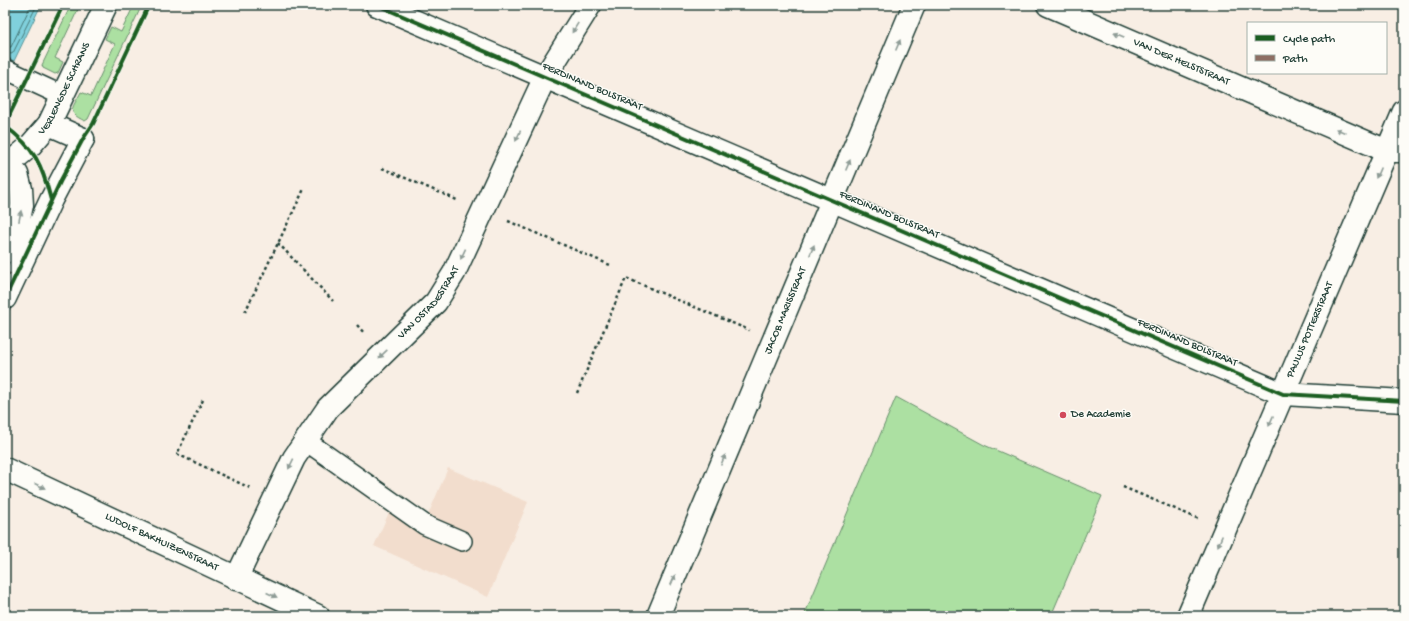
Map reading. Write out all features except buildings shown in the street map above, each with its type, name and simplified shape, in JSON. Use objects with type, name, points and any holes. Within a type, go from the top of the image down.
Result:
[{"type":"street","name":"VERLENGDE SCHRANS","points":[[5,252],[18,224],[22,205],[21,189],[17,174],[6,163],[29,147],[49,124],[106,5]]},
{"type":"street","name":"FERDINAND BOLSTRAAT","points":[[377,5],[1283,394],[1404,401]]},
{"type":"street","name":"VAN OSTADESTRAAT","points":[[236,579],[294,458],[328,408],[436,302],[454,273],[545,77],[590,5]]},
{"type":"street","name":"JACOB MARISSTRAAT","points":[[658,616],[914,5]]},
{"type":"street","name":"VAN DER HELSTSTRAAT","points":[[1048,5],[1396,151]]},
{"type":"street","name":"PAULUS POTTERSTRAAT","points":[[1188,616],[1283,394],[1396,151],[1404,111]]},
{"type":"street","points":[[5,298],[51,200],[83,139],[49,124]]},
{"type":"street","name":"LUDOLF BAKHUIZENSTRAAT","points":[[5,469],[236,579],[318,616]]},
{"type":"lane","points":[[5,69],[63,96]]},
{"type":"lane","points":[[306,441],[425,525],[462,541]]},
{"type":"path","points":[[245,312],[304,189]]},
{"type":"path","points":[[278,243],[334,300]]},
{"type":"path","points":[[577,393],[626,278],[774,341]]},
{"type":"path","points":[[203,400],[178,454],[274,499]]},
{"type":"path","points":[[1124,487],[1225,530]]},
{"type":"shaded area","points":[[328,442],[328,448],[403,505],[428,515],[448,468],[528,502],[488,597],[374,546],[391,508],[317,457],[312,458]]},
{"type":"green space","points":[[71,5],[80,5],[55,58],[63,62],[58,73],[55,74],[43,68],[42,65]]},
{"type":"green space","points":[[134,5],[142,5],[88,119],[85,121],[75,115],[72,109],[73,106],[81,92],[91,96],[115,44],[105,39],[111,27],[121,32]]},
{"type":"green space","points":[[896,397],[984,445],[1102,496],[1051,616],[804,616]]},
{"type":"water","points":[[8,5],[41,5],[14,61],[5,56],[5,17]]},
{"type":"marked path","points":[[5,272],[15,277]]},
{"type":"cycle path","points":[[5,124],[63,5]]},
{"type":"cycle path","points":[[5,298],[61,180],[83,139],[93,124],[149,5]]},
{"type":"cycle path","points":[[377,5],[1283,394],[1404,401]]},
{"type":"cycle path","points":[[5,126],[24,142],[36,158],[51,200]]},
{"type":"place","name":"De Academie","points":[[1063,415]]}]
